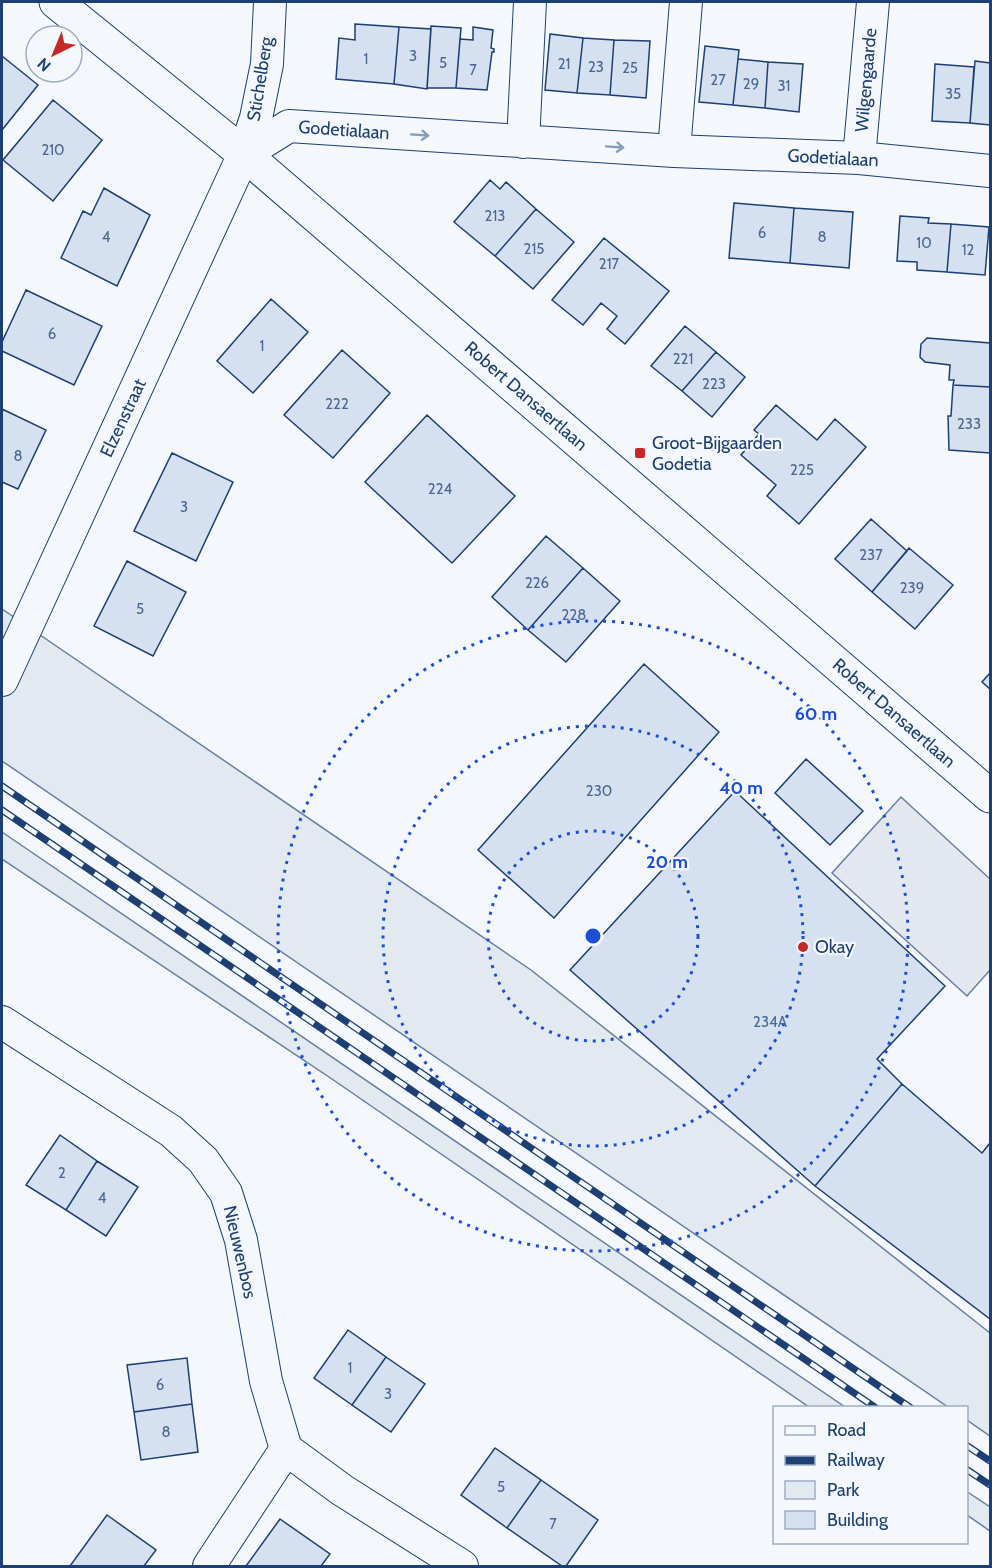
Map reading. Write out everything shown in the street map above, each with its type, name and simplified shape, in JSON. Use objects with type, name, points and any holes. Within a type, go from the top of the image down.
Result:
[{"type":"street","name":"Robert Dansaertlaan","points":[[56,2],[244,154],[990,796]]},
{"type":"street","name":"Stichelberg","points":[[244,154],[256,118],[267,64],[270,2]]},
{"type":"street","points":[[523,141],[530,2]]},
{"type":"street","points":[[674,151],[686,2]]},
{"type":"street","name":"Wilgengaarde","points":[[860,158],[873,2]]},
{"type":"street","name":"Godetialaan","points":[[244,154],[289,126],[674,151],[860,158],[990,171]]},
{"type":"street","name":"Elzenstraat","points":[[2,680],[244,154]]},
{"type":"street","name":"Nieuwenbos","points":[[2,1022],[171,1131],[203,1160],[226,1193],[241,1240],[266,1381],[286,1449]]},
{"type":"street","points":[[209,1566],[286,1449],[342,1490],[462,1566]]},
{"type":"green space","points":[[2,609],[531,970],[990,1333],[990,1436],[968,1421],[968,1406],[947,1406],[2,761]]},
{"type":"green space","points":[[2,832],[844,1406],[808,1406],[329,1077],[2,859]]},
{"type":"green space","points":[[968,1492],[990,1507],[990,1531],[968,1516]]},
{"type":"shaded area","name":"Okay","points":[[901,797],[990,879],[990,970],[967,996],[832,873]]},
{"type":"building","points":[[355,24],[399,27],[394,84],[336,79],[339,38],[355,40]]},
{"type":"building","points":[[431,26],[461,28],[456,88],[427,88]]},
{"type":"building","points":[[399,27],[431,29],[427,89],[394,84]]},
{"type":"building","points":[[473,27],[493,30],[491,48],[494,52],[492,52],[487,90],[456,88],[460,39],[473,40]]},
{"type":"building","points":[[550,34],[583,38],[577,93],[545,90]]},
{"type":"building","points":[[583,38],[614,40],[610,95],[577,93]]},
{"type":"building","points":[[614,40],[650,41],[646,98],[610,95]]},
{"type":"building","points":[[705,46],[739,50],[733,105],[699,102]]},
{"type":"building","points":[[2,56],[24,74],[24,84],[38,85],[2,130]]},
{"type":"building","points":[[738,59],[768,62],[765,108],[733,105]]},
{"type":"building","points":[[975,61],[990,63],[990,125],[970,123]]},
{"type":"building","points":[[768,62],[803,64],[799,112],[765,108]]},
{"type":"building","points":[[935,64],[974,67],[970,123],[932,121]]},
{"type":"building","points":[[53,100],[102,140],[53,201],[3,160]]},
{"type":"building","points":[[490,180],[500,189],[506,182],[536,209],[495,256],[454,222]]},
{"type":"building","points":[[104,188],[150,215],[117,286],[61,258],[83,211],[91,215]]},
{"type":"building","points":[[734,203],[794,208],[790,263],[729,258]]},
{"type":"building","points":[[794,208],[853,212],[849,268],[790,263]]},
{"type":"building","points":[[536,209],[574,242],[533,289],[495,256]]},
{"type":"building","points":[[900,216],[929,218],[928,223],[951,224],[947,272],[917,270],[917,262],[897,261]]},
{"type":"building","points":[[951,224],[989,227],[985,275],[947,272]]},
{"type":"building","points":[[604,238],[669,291],[625,344],[607,329],[617,316],[601,303],[583,325],[552,300]]},
{"type":"building","points":[[26,290],[102,326],[74,385],[2,351],[2,342]]},
{"type":"building","points":[[271,299],[308,332],[253,393],[217,361]]},
{"type":"building","points":[[685,326],[716,352],[682,391],[651,366]]},
{"type":"building","points":[[927,338],[990,343],[990,387],[953,385],[954,380],[949,380],[950,365],[925,362],[920,357],[921,344]]},
{"type":"building","points":[[342,350],[390,393],[333,458],[284,415]]},
{"type":"building","points":[[716,352],[745,377],[712,417],[682,391]]},
{"type":"building","points":[[953,385],[990,387],[990,453],[949,450],[948,416],[951,416]]},
{"type":"building","points":[[776,405],[817,440],[835,419],[866,447],[799,524],[767,496],[776,485],[741,455],[759,434],[754,430]]},
{"type":"building","points":[[2,409],[46,430],[18,489],[2,482]]},
{"type":"building","points":[[427,415],[515,496],[452,563],[365,482]]},
{"type":"building","points":[[172,453],[233,482],[196,561],[134,531]]},
{"type":"building","points":[[871,519],[907,551],[872,592],[835,559]]},
{"type":"building","points":[[546,536],[583,568],[528,630],[492,597]]},
{"type":"building","points":[[909,548],[953,585],[915,629],[872,592]]},
{"type":"building","points":[[127,561],[186,592],[153,656],[94,626]]},
{"type":"building","points":[[583,568],[620,601],[566,662],[528,630]]},
{"type":"building","points":[[644,664],[719,732],[554,918],[478,850]]},
{"type":"building","points":[[990,673],[990,689],[982,682]]},
{"type":"building","points":[[806,759],[863,811],[830,845],[775,793]]},
{"type":"building","points":[[735,791],[945,986],[877,1059],[902,1084],[815,1186],[570,970]]},
{"type":"building","points":[[902,1084],[982,1153],[990,1143],[990,1319],[815,1186]]},
{"type":"building","points":[[60,1135],[97,1161],[66,1210],[26,1185]]},
{"type":"building","points":[[97,1161],[138,1187],[106,1236],[66,1210]]},
{"type":"building","points":[[348,1330],[386,1357],[352,1405],[314,1378]]},
{"type":"building","points":[[386,1357],[425,1384],[391,1432],[352,1405]]},
{"type":"building","points":[[187,1358],[192,1404],[134,1412],[127,1365]]},
{"type":"building","points":[[192,1404],[198,1452],[141,1460],[134,1412]]},
{"type":"building","points":[[495,1448],[541,1480],[507,1528],[461,1495]]},
{"type":"building","points":[[541,1480],[598,1520],[566,1566],[562,1566],[507,1528]]},
{"type":"building","points":[[107,1515],[156,1550],[144,1566],[70,1566]]},
{"type":"building","points":[[280,1519],[330,1554],[321,1566],[246,1566]]},
{"type":"railway","points":[[2,786],[908,1406]]},
{"type":"railway","points":[[2,810],[873,1406]]},
{"type":"railway","points":[[968,1446],[990,1461]]},
{"type":"railway","points":[[968,1470],[990,1485]]},
{"type":"place","name":"Groot-Bijgaarden Godetia","points":[[640,453]]},
{"type":"place","name":"Okay","points":[[803,947]]}]
